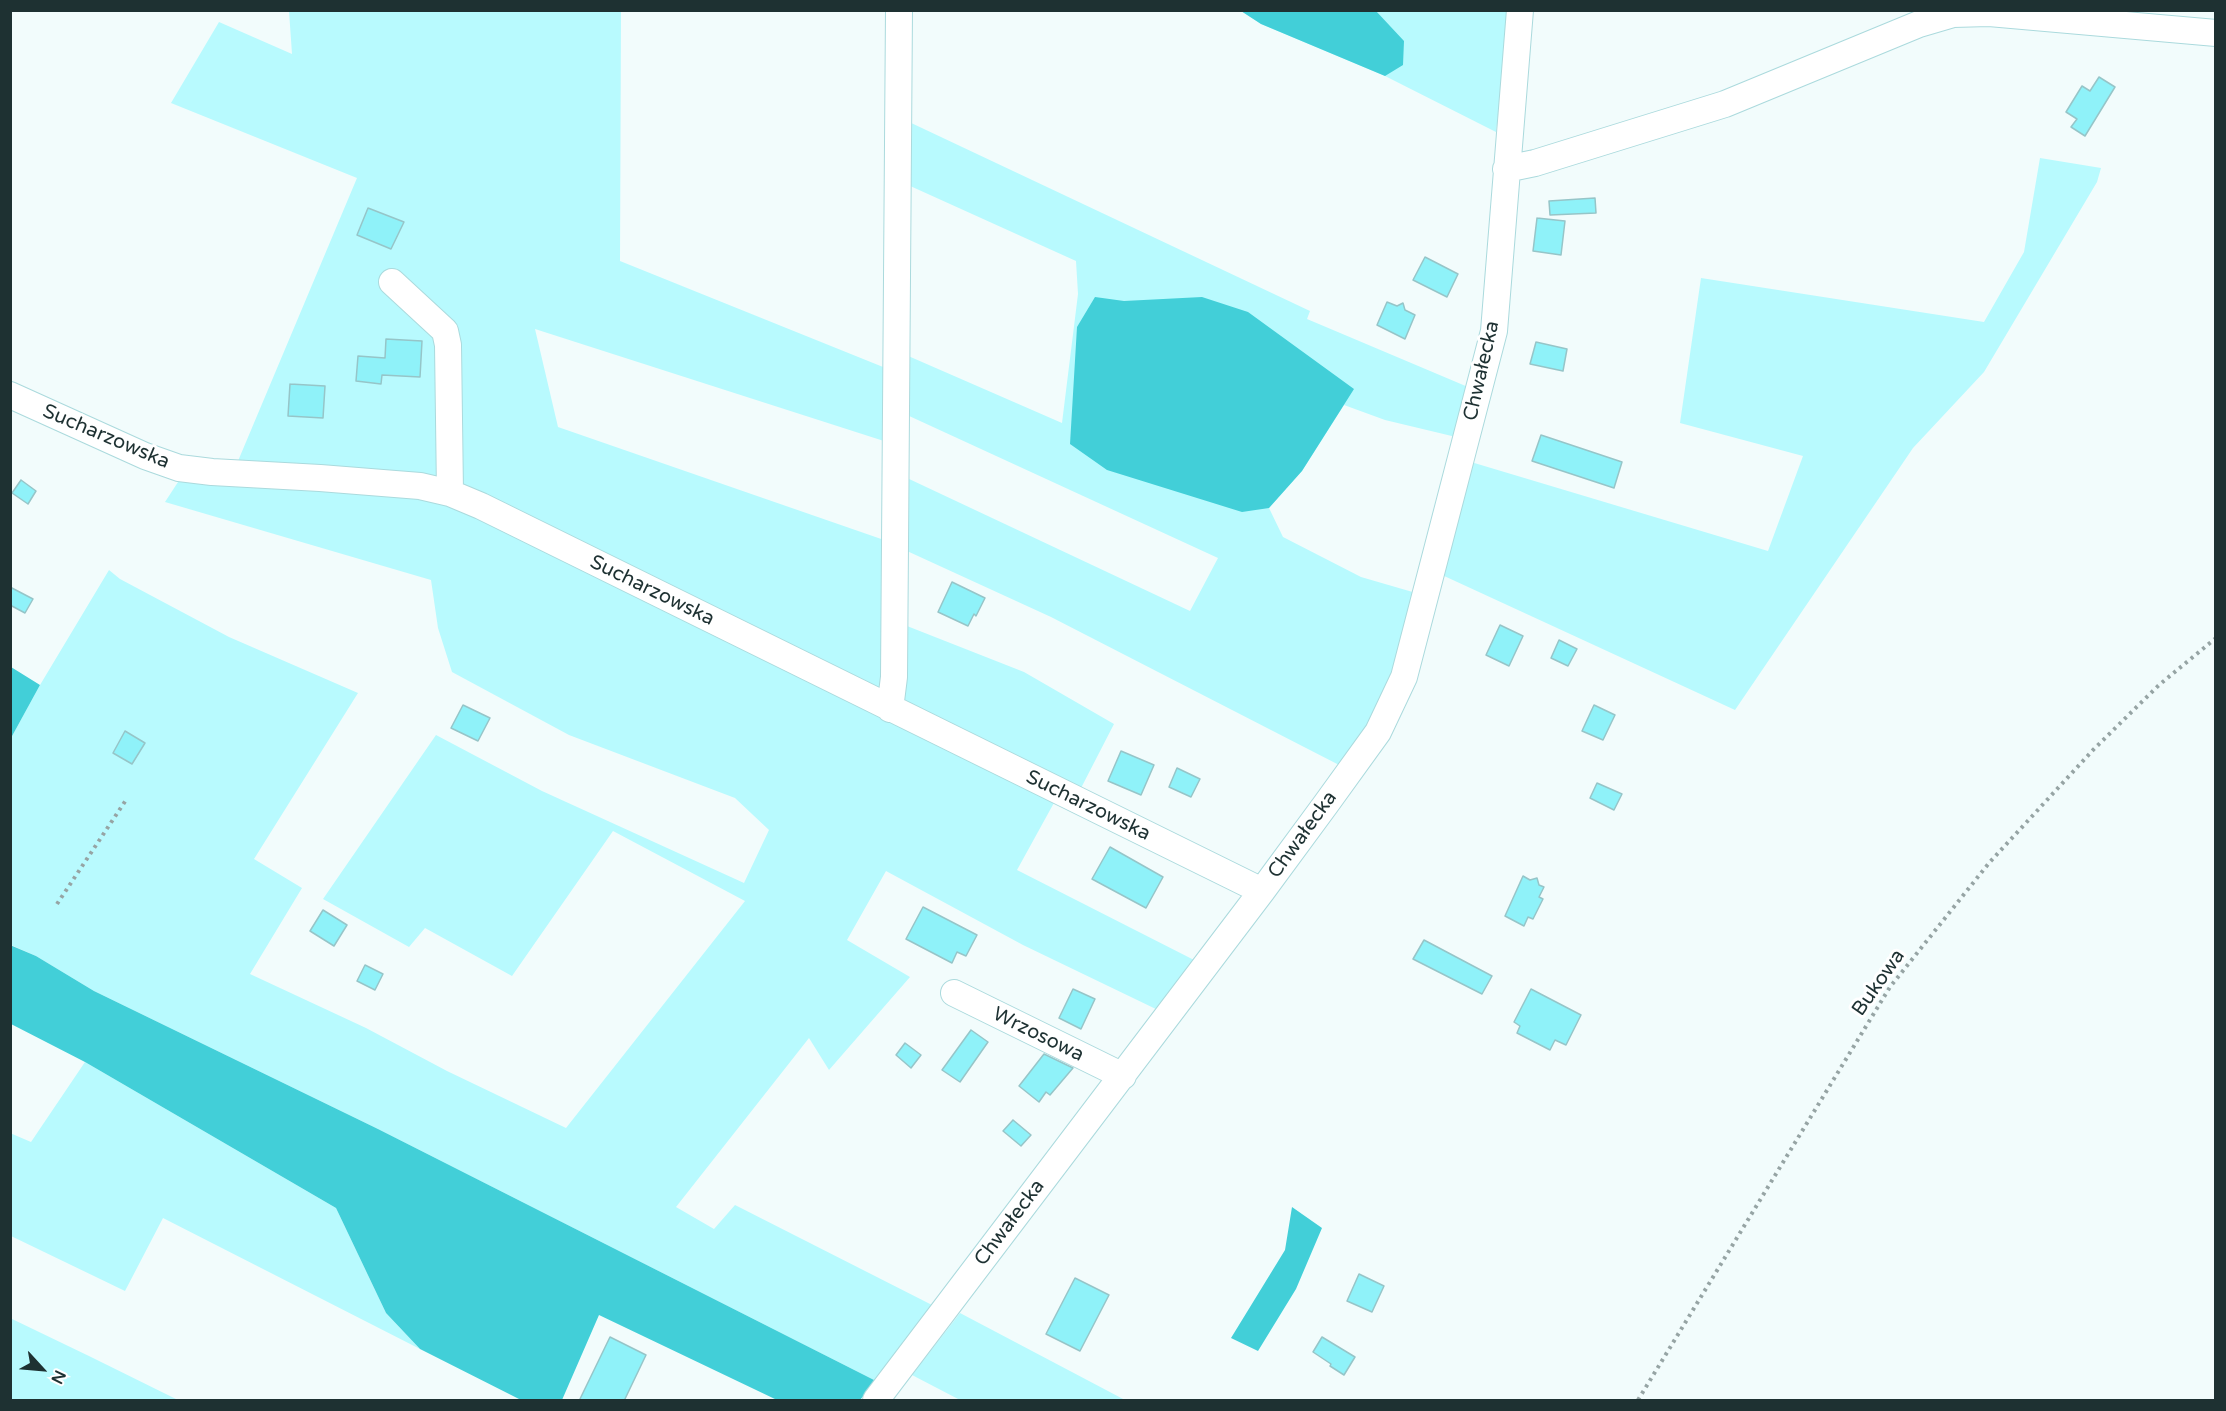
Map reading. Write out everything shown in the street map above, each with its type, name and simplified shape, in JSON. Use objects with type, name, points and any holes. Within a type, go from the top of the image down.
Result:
[{"type":"street","points":[[890,709],[894,653],[899,10]]},
{"type":"street","name":"Chwałecka","points":[[876,1401],[1262,891],[1378,732],[1404,677],[1494,331],[1520,10]]},
{"type":"street","points":[[1506,169],[1535,163],[1725,104],[1919,24],[1953,14],[1989,13],[2216,33]]},
{"type":"street","points":[[392,282],[445,331],[448,345],[450,493]]},
{"type":"street","name":"Sucharzowska","points":[[10,395],[145,456],[179,468],[409,485],[450,493],[491,510],[1262,891]]},
{"type":"street","name":"Wrzosowa","points":[[954,993],[1123,1076]]},
{"type":"path","name":"Bukowa","points":[[1638,1401],[1890,987],[1989,863],[2093,750],[2159,685],[2216,638]]},
{"type":"path","points":[[57,903],[126,800]]},
{"type":"shaded area","points":[[289,11],[621,11],[620,261],[893,371],[887,442],[535,329],[558,427],[887,541],[884,696],[487,498],[238,461],[357,178],[171,103],[219,22],[292,54]]},
{"type":"shaded area","points":[[1241,11],[1510,11],[1496,132],[1385,76],[1261,24]]},
{"type":"shaded area","points":[[1241,11],[1376,11],[1404,41],[1403,65],[1385,76],[1261,24]]},
{"type":"shaded area","points":[[907,121],[1310,311],[1307,319],[1468,387],[1456,437],[1385,420],[1344,405],[1302,471],[1269,508],[1283,537],[1361,577],[1416,593],[1390,695],[1343,767],[1051,617],[907,551],[907,478],[1190,611],[1218,558],[907,415],[906,355],[1062,423],[1078,294],[1076,261],[908,185]]},
{"type":"shaded area","points":[[2040,158],[2101,168],[2097,182],[1984,372],[1913,448],[1735,710],[1442,575],[1471,462],[1768,551],[1803,456],[1680,423],[1701,278],[1984,322],[2024,252]]},
{"type":"shaded area","points":[[1095,297],[1124,301],[1202,297],[1248,312],[1354,389],[1302,471],[1269,508],[1242,512],[1107,470],[1070,444],[1077,327]]},
{"type":"shaded area","points":[[180,479],[410,495],[464,511],[1055,801],[1017,870],[1196,961],[1160,1011],[1023,945],[886,871],[847,940],[910,977],[829,1070],[809,1038],[676,1207],[714,1229],[735,1205],[934,1306],[876,1381],[378,1129],[94,991],[36,956],[11,945],[11,738],[109,570],[120,579],[229,637],[358,693],[254,859],[302,888],[250,974],[366,1028],[447,1071],[566,1128],[745,901],[613,831],[512,976],[425,928],[409,947],[323,899],[436,735],[542,791],[744,883],[769,830],[735,798],[569,735],[452,672],[438,628],[431,580],[165,502]]},
{"type":"shaded area","points":[[907,626],[1024,672],[1114,724],[1080,790],[903,703]]},
{"type":"shaded area","points":[[11,667],[40,685],[11,738]]},
{"type":"shaded area","points":[[10,945],[36,956],[94,991],[378,1129],[876,1381],[860,1400],[777,1400],[599,1315],[562,1400],[521,1400],[420,1349],[386,1313],[336,1208],[85,1062],[11,1024]]},
{"type":"shaded area","points":[[85,1062],[336,1208],[386,1313],[420,1349],[163,1218],[125,1291],[11,1236],[10,1133],[31,1142]]},
{"type":"shaded area","points":[[1292,1207],[1322,1228],[1296,1289],[1258,1351],[1231,1338],[1285,1250]]},
{"type":"shaded area","points":[[960,1313],[1125,1400],[960,1400],[912,1375]]},
{"type":"shaded area","points":[[10,1318],[91,1357],[178,1400],[11,1400]]},
{"type":"building","points":[[2099,77],[2115,87],[2085,136],[2071,127],[2077,119],[2066,112],[2082,86],[2090,91]]},
{"type":"building","points":[[1595,198],[1596,213],[1550,215],[1549,201]]},
{"type":"building","points":[[368,208],[404,222],[391,249],[357,235]]},
{"type":"building","points":[[1537,218],[1565,221],[1561,255],[1533,251]]},
{"type":"building","points":[[1425,257],[1458,274],[1447,297],[1413,280]]},
{"type":"building","points":[[1387,302],[1397,306],[1403,303],[1405,310],[1415,315],[1405,339],[1377,325]]},
{"type":"building","points":[[386,339],[422,341],[420,377],[382,375],[381,384],[356,381],[358,356],[385,358]]},
{"type":"building","points":[[1536,342],[1567,349],[1563,371],[1530,364]]},
{"type":"building","points":[[290,384],[325,386],[323,418],[288,416]]},
{"type":"building","points":[[1541,435],[1622,462],[1614,488],[1532,461]]},
{"type":"building","points":[[21,480],[36,491],[28,504],[12,493]]},
{"type":"building","points":[[952,582],[985,598],[968,626],[938,612]]},
{"type":"building","points":[[10,587],[33,599],[25,613],[10,605]]},
{"type":"building","points":[[1500,625],[1523,636],[1509,666],[1486,655]]},
{"type":"building","points":[[1559,640],[1577,649],[1568,666],[1551,658]]},
{"type":"building","points":[[463,705],[490,718],[478,741],[451,728]]},
{"type":"building","points":[[1594,705],[1615,715],[1603,740],[1582,731]]},
{"type":"building","points":[[125,731],[145,743],[132,764],[113,753]]},
{"type":"building","points":[[1121,751],[1154,765],[1141,795],[1108,781]]},
{"type":"building","points":[[1177,768],[1200,779],[1191,797],[1169,787]]},
{"type":"building","points":[[1597,783],[1622,794],[1614,810],[1590,798]]},
{"type":"building","points":[[1110,847],[1163,877],[1146,908],[1092,879]]},
{"type":"building","points":[[1523,876],[1530,880],[1537,878],[1539,885],[1544,887],[1539,897],[1543,899],[1533,919],[1528,917],[1524,926],[1505,916]]},
{"type":"building","points":[[923,907],[977,935],[966,956],[957,952],[952,963],[906,939]]},
{"type":"building","points":[[323,910],[347,925],[334,946],[310,931]]},
{"type":"building","points":[[1424,940],[1492,976],[1482,994],[1413,959]]},
{"type":"building","points":[[365,965],[383,974],[375,990],[357,981]]},
{"type":"building","points":[[1073,989],[1095,999],[1081,1029],[1059,1018]]},
{"type":"building","points":[[1531,989],[1581,1015],[1566,1045],[1555,1040],[1550,1050],[1517,1033],[1520,1026],[1514,1022]]},
{"type":"building","points":[[971,1030],[988,1042],[960,1082],[942,1070]]},
{"type":"building","points":[[905,1043],[921,1055],[911,1068],[896,1055]]},
{"type":"building","points":[[1044,1054],[1073,1068],[1050,1095],[1046,1092],[1039,1102],[1019,1086]]},
{"type":"building","points":[[1013,1120],[1031,1135],[1021,1146],[1003,1131]]},
{"type":"building","points":[[1359,1274],[1384,1286],[1372,1312],[1347,1301]]},
{"type":"building","points":[[1075,1278],[1109,1295],[1080,1351],[1046,1334]]},
{"type":"building","points":[[610,1337],[646,1355],[624,1401],[579,1401]]},
{"type":"building","points":[[1322,1337],[1355,1357],[1344,1375],[1313,1352]]}]
